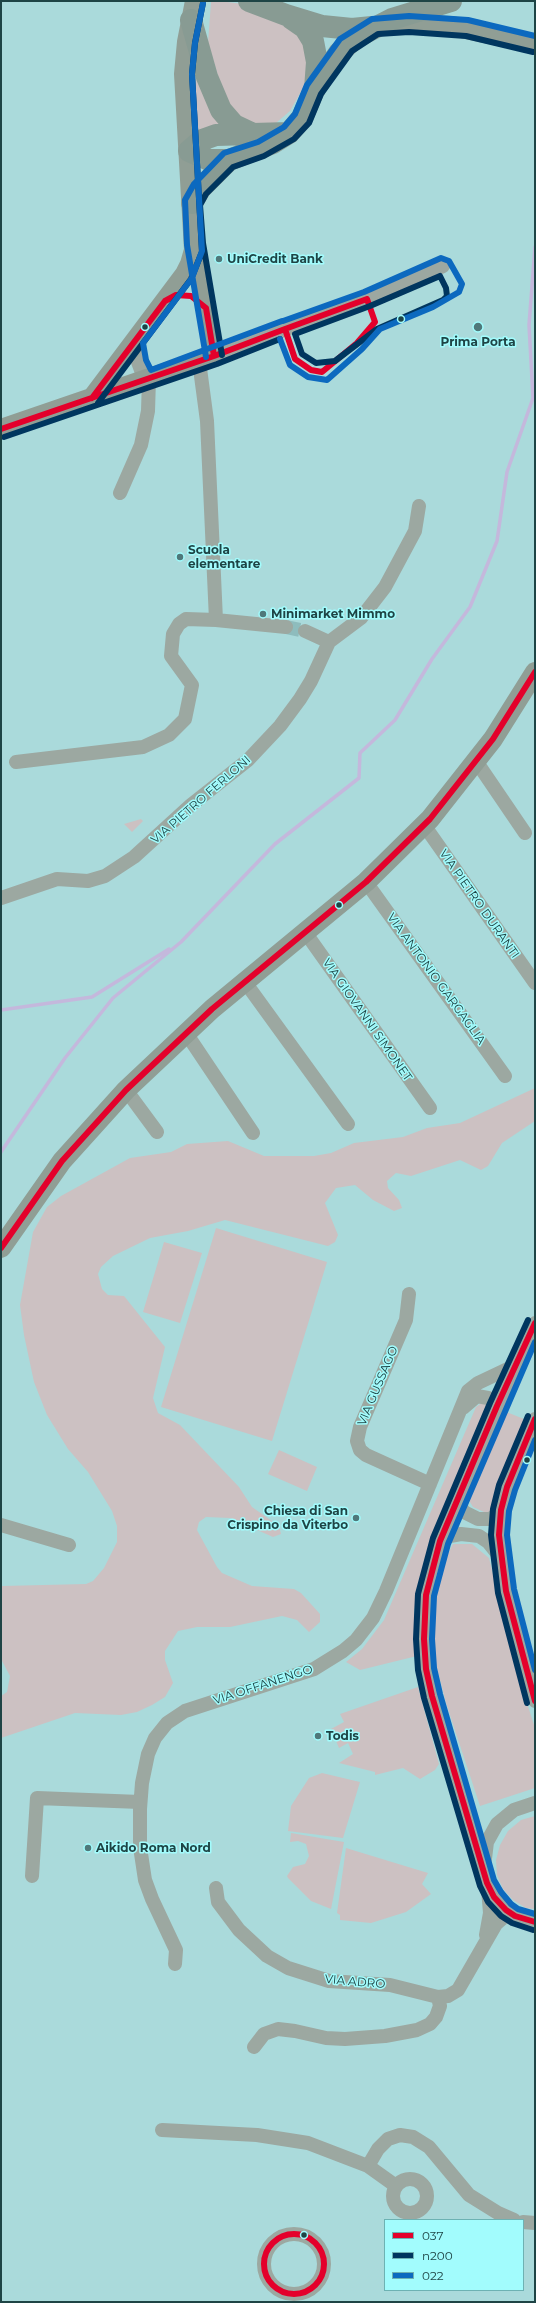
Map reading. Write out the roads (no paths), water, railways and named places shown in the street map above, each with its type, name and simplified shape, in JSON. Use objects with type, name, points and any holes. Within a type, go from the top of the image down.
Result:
[{"type":"highway","points":[[249,1],[312,24],[337,28],[375,26]]},
{"type":"highway","points":[[289,134],[230,134],[212,136],[202,140],[189,151],[209,160],[228,160],[261,149],[289,134],[302,118],[314,90],[346,45],[375,26],[392,19],[451,1]]},
{"type":"highway","points":[[193,11],[207,77],[221,110],[234,125],[256,135]]},
{"type":"highway","points":[[286,15],[305,28],[313,41],[317,62],[314,90]]},
{"type":"highway","points":[[192,203],[200,188],[228,160]]},
{"type":"street","points":[[193,11],[184,74],[195,244],[206,308],[208,435],[216,620]]},
{"type":"street","points":[[375,26],[415,24],[466,28],[535,44]]},
{"type":"street","points":[[92,398],[190,264],[195,244]]},
{"type":"street","points":[[1,429],[206,359],[367,298],[443,266]]},
{"type":"street","points":[[162,304],[176,296],[186,294],[196,298],[206,308]]},
{"type":"street","points":[[120,493],[145,432],[149,401],[149,379],[141,370],[138,362],[135,341]]},
{"type":"street","points":[[305,631],[330,642],[361,618],[385,587],[415,531],[419,506]]},
{"type":"street","points":[[16,762],[136,748],[169,735],[185,719],[192,688],[190,680],[171,656],[173,634],[178,624],[186,618],[286,627]]},
{"type":"street","name":"VIA PIETRO FERLONI","points":[[1,898],[57,879],[96,879],[134,857],[190,805],[240,768],[269,739],[306,690],[330,642]]},
{"type":"street","points":[[1,1248],[62,1161],[126,1090],[186,1033],[366,882],[424,825],[493,738],[535,672]]},
{"type":"street","points":[[476,761],[526,833]]},
{"type":"street","name":"VIA PIETRO DURANTI","points":[[424,825],[535,983]]},
{"type":"street","name":"VIA ANTONIO GARGAGLIA","points":[[366,882],[505,1076]]},
{"type":"street","name":"VIA GIOVANNI SIMONET","points":[[305,932],[430,1108]]},
{"type":"street","points":[[245,982],[348,1124]]},
{"type":"street","points":[[186,1033],[253,1133]]},
{"type":"street","points":[[126,1090],[157,1132]]},
{"type":"street","name":"VIA GUSSAGO","points":[[409,1294],[406,1320],[360,1427],[357,1441],[360,1450],[366,1455],[430,1484]]},
{"type":"street","points":[[481,1949],[490,1913],[487,1883],[484,1867],[432,1696],[426,1669],[424,1639],[426,1595],[440,1541],[497,1406],[535,1323]]},
{"type":"street","name":"VIA OFFANENGO","points":[[175,1964],[176,1950],[159,1918],[145,1880],[140,1847],[140,1802],[150,1749],[159,1732],[175,1716],[194,1707],[314,1669],[343,1651],[356,1640],[378,1609],[470,1388],[516,1365]]},
{"type":"street","name":"VIA OFFANENGO","points":[[462,1410],[470,1400],[477,1396],[488,1398],[497,1406]]},
{"type":"street","points":[[535,1419],[510,1478],[501,1510],[499,1535],[500,1557],[506,1591],[535,1701]]},
{"type":"street","points":[[457,1501],[464,1512],[478,1520],[491,1519],[501,1510]]},
{"type":"street","points":[[1,1525],[69,1545]]},
{"type":"street","points":[[440,1541],[450,1536],[461,1534],[479,1536],[488,1542],[500,1557]]},
{"type":"street","points":[[32,1876],[37,1798],[140,1802]]},
{"type":"street","points":[[484,1867],[487,1842],[497,1824],[519,1808],[535,1803]]},
{"type":"street","points":[[487,1883],[498,1902],[515,1916]]},
{"type":"street","name":"VIA ADRO","points":[[216,1888],[218,1902],[242,1933],[267,1956],[288,1968],[329,1981],[390,1985],[438,1997]]},
{"type":"street","points":[[254,2047],[264,2034],[278,2029],[295,2031],[321,2038],[345,2039],[385,2036],[417,2030],[430,2024],[436,2017],[440,2006],[438,1997],[448,1996],[458,1990],[498,1921],[507,1916],[515,1916],[535,1922]]},
{"type":"street","points":[[162,2130],[220,2132],[291,2140],[318,2146],[368,2166],[396,2186]]},
{"type":"street","points":[[368,2166],[378,2149],[388,2139],[400,2135],[414,2137],[429,2147],[469,2195],[498,2213],[512,2219]]},
{"type":"street","points":[[524,2222],[535,2222]]},
{"type":"street","points":[[295,2233],[304,2235],[316,2243],[323,2256],[324,2265],[322,2274],[311,2289],[292,2298],[273,2286],[266,2278],[263,2268],[264,2257],[268,2247],[275,2239],[284,2234],[295,2233]]},
{"type":"waterway","points":[[1,1152],[65,1058],[113,998],[181,942],[275,844],[359,778],[360,753],[395,720],[432,659],[470,607],[497,541],[507,472],[533,398],[529,325],[535,247]]},
{"type":"waterway","points":[[1,1010],[92,997],[169,949]]},
{"type":"tunnel","points":[[286,627],[305,631]]},
{"type":"place","name":"UniCredit Bank","points":[[219,259]]},
{"type":"place","name":"Prima Porta","points":[[478,327]]},
{"type":"place","name":"Scuola elementare","points":[[180,557]]},
{"type":"place","name":"Minimarket Mimmo","points":[[263,614]]},
{"type":"place","name":"Chiesa di San Crispino da Viterbo","points":[[356,1518]]},
{"type":"place","name":"Todis","points":[[318,1736]]},
{"type":"place","name":"Aikido Roma Nord","points":[[88,1848]]}]
